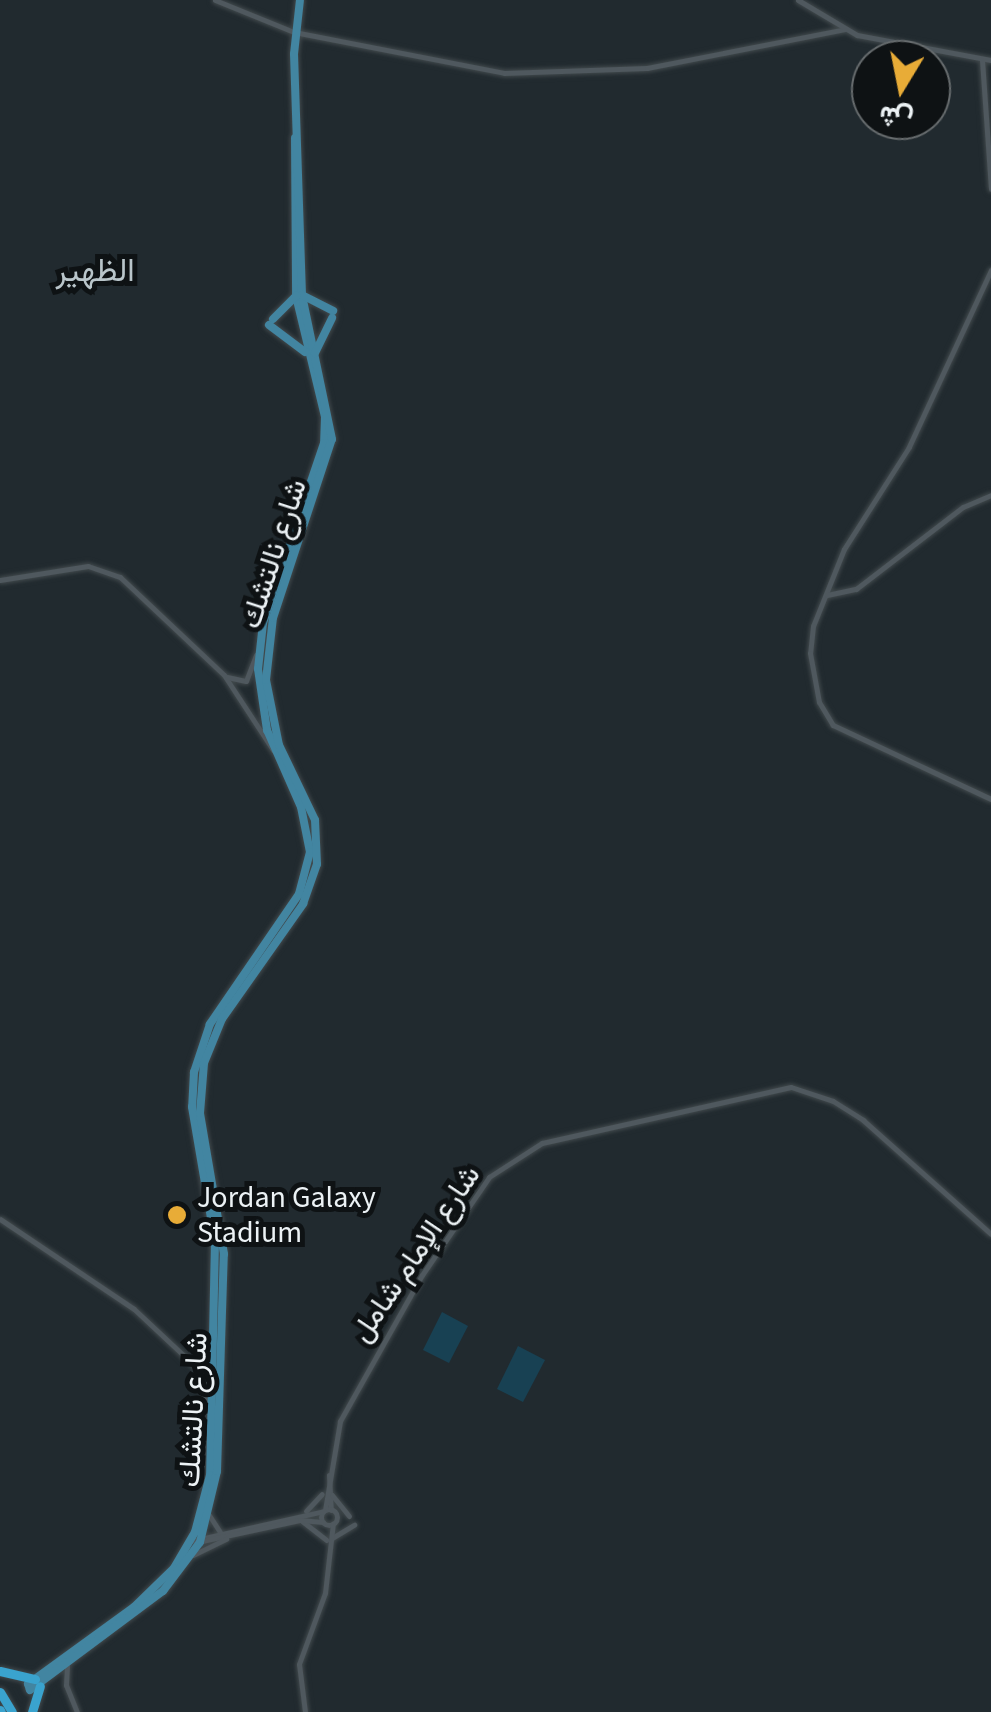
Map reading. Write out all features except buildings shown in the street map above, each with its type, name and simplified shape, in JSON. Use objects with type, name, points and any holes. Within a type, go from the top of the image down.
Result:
[{"type":"highway","points":[[0,1672],[38,1683],[32,1712]]},
{"type":"highway","points":[[0,1692],[12,1712]]},
{"type":"main road","name":"شارع نالتشك","points":[[38,1683],[134,1607],[197,1538],[209,1515],[224,1254],[200,1090],[212,1038],[299,894],[310,862],[306,820],[272,750],[261,702],[259,644],[324,443],[324,417],[299,295],[294,32],[300,0]]},
{"type":"main road","points":[[299,295],[332,314],[311,356],[271,322],[299,295]]},
{"type":"main road","name":"شارع نالتشك","points":[[38,1683],[50,1679],[163,1591],[193,1556],[210,1476],[216,1386],[215,1242],[193,1082],[204,1034],[303,904],[317,864],[314,820],[278,745],[266,680],[273,618],[331,447],[330,409],[311,356]]},
{"type":"street","points":[[215,0],[294,32],[461,69],[572,74],[701,60],[846,30]]},
{"type":"street","points":[[798,0],[846,30],[991,60]]},
{"type":"street","points":[[818,36],[823,18]]},
{"type":"street","points":[[982,60],[991,189]]},
{"type":"street","points":[[991,270],[913,440],[844,549],[810,653],[826,716],[859,741],[991,798]]},
{"type":"street","points":[[827,595],[856,590],[963,507],[991,495]]},
{"type":"street","points":[[0,580],[74,568],[108,570],[142,592],[224,676],[272,750]]},
{"type":"street","points":[[224,676],[250,678],[259,644]]},
{"type":"street","name":"شارع الإمام شامل","points":[[327,1510],[338,1428],[425,1271],[491,1175],[554,1140],[785,1087],[855,1114],[991,1234]]},
{"type":"street","points":[[0,1219],[134,1310],[216,1386]]},
{"type":"street","points":[[184,1356],[201,1362],[213,1346]]},
{"type":"street","points":[[196,1369],[213,1422]]},
{"type":"street","points":[[300,1517],[327,1492],[349,1516]]},
{"type":"street","points":[[193,1556],[231,1537],[327,1510]]},
{"type":"street","points":[[306,1712],[300,1658],[321,1609],[328,1554],[327,1510]]},
{"type":"street","points":[[327,1510],[328,1523]]},
{"type":"street","points":[[209,1515],[223,1533]]},
{"type":"street","points":[[197,1538],[300,1517],[328,1523]]},
{"type":"street","points":[[300,1517],[328,1540]]},
{"type":"street","points":[[328,1540],[354,1525]]},
{"type":"street","points":[[197,1538],[231,1537]]},
{"type":"street","points":[[67,1666],[66,1684],[77,1712]]},
{"type":"street","points":[[50,1679],[66,1684]]},
{"type":"shaded area","points":[[442,1312],[468,1326],[449,1363],[423,1350]]},
{"type":"shaded area","points":[[518,1346],[545,1360],[523,1402],[497,1389]]},
{"type":"place","name":"Jordan Galaxy Stadium","points":[[177,1215]]},
{"type":"district","name":"الظهير","points":[[95,271]]}]
